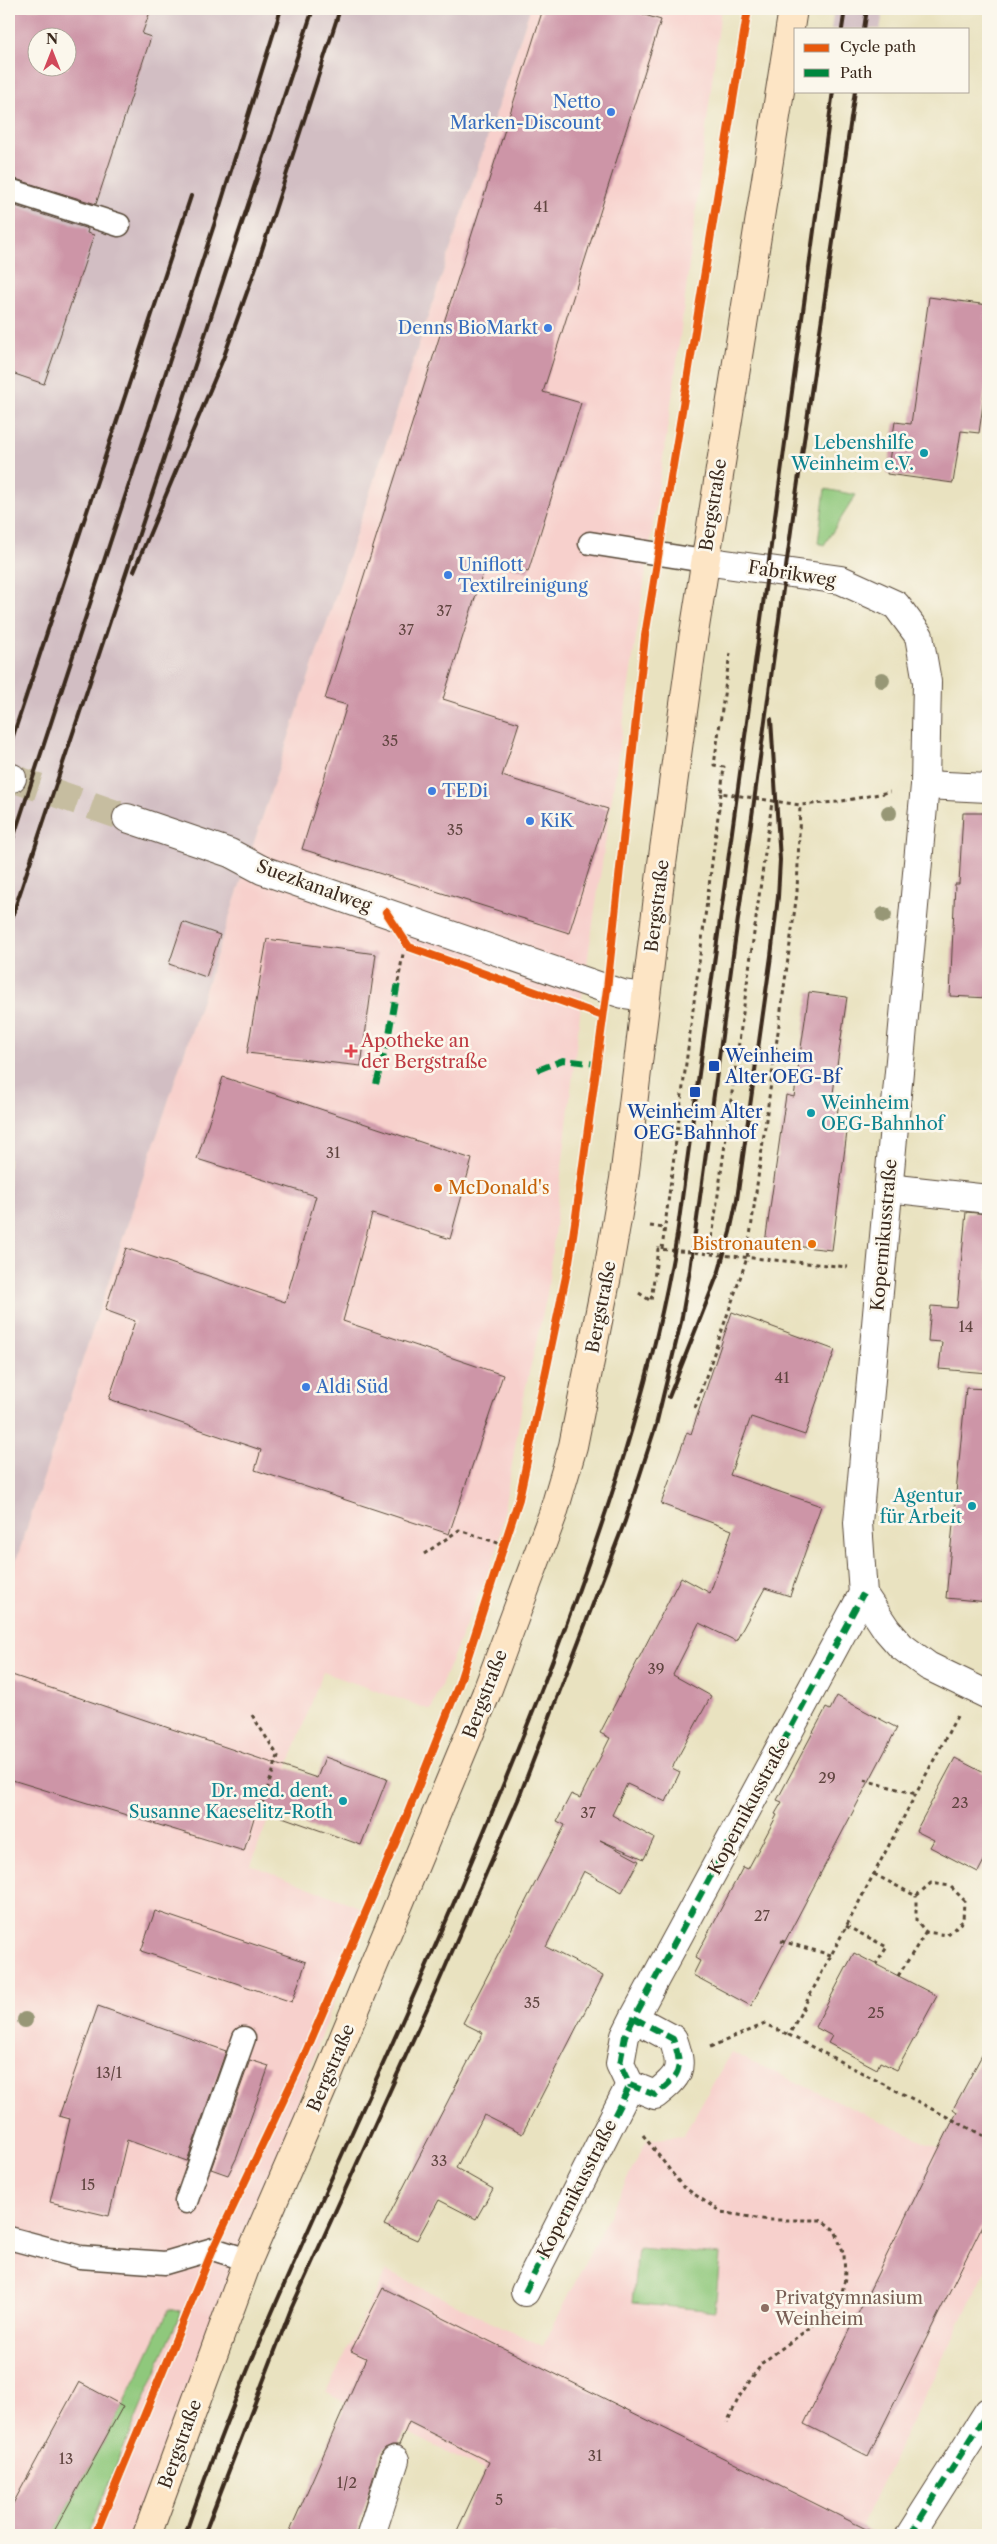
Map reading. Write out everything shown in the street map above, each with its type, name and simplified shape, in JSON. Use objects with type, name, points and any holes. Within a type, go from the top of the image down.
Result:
[{"type":"main road","name":"Bergstraße","points":[[147,2535],[248,2260],[329,2073],[483,1703],[553,1514],[573,1446],[608,1271],[624,1179],[645,997],[704,561],[793,9]]},
{"type":"street","name":"Fabrikweg","points":[[704,561],[841,580],[896,605],[919,636],[927,682],[925,786]]},
{"type":"street","points":[[925,786],[988,788]]},
{"type":"street","name":"Kopernikusstraße","points":[[925,786],[858,1523],[863,1594],[886,1630],[901,1646],[928,1666],[980,1691]]},
{"type":"street","name":"Suezkanalweg","points":[[127,818],[230,853],[262,870],[607,989],[645,997]]},
{"type":"street","points":[[888,1188],[988,1199]]},
{"type":"street","name":"Kopernikusstraße","points":[[524,2292],[625,2095],[620,2064],[625,2036],[863,1594]]},
{"type":"street","points":[[625,2095],[655,2094],[674,2080],[680,2060],[673,2039],[634,2018]]},
{"type":"street","points":[[910,2535],[988,2412]]},
{"type":"street","points":[[370,2535],[395,2460]]},
{"type":"lane","points":[[9,190],[119,225]]},
{"type":"lane","points":[[590,543],[704,561]]},
{"type":"lane","points":[[186,2202],[244,2038]]},
{"type":"lane","points":[[9,2238],[80,2256],[166,2263],[213,2249],[248,2260]]},
{"type":"path","points":[[516,1508],[569,1262],[607,989],[644,645],[657,554]]},
{"type":"path","points":[[662,1249],[724,767],[714,766],[730,653]]},
{"type":"path","points":[[721,793],[800,805],[837,802],[925,786]]},
{"type":"path","points":[[710,1254],[772,802]]},
{"type":"path","points":[[695,1408],[747,1258],[797,893],[800,805]]},
{"type":"path","points":[[608,1271],[650,1301],[658,1249],[881,1270]]},
{"type":"path","points":[[424,1554],[459,1530],[504,1545]]},
{"type":"path","points":[[501,1554],[507,1536]]},
{"type":"path","points":[[789,2035],[916,1794],[980,1691]]},
{"type":"path","points":[[252,1715],[278,1756],[262,1805]]},
{"type":"path","points":[[864,1780],[916,1794]]},
{"type":"path","points":[[874,1874],[916,1896]]},
{"type":"path","points":[[931,1884],[950,1886],[964,1900],[963,1921],[948,1935],[926,1932],[916,1920],[916,1896],[931,1884]]},
{"type":"path","points":[[846,1926],[886,1947],[876,1964]]},
{"type":"path","points":[[898,1976],[926,1932]]},
{"type":"path","points":[[781,1941],[831,1955]]},
{"type":"path","points":[[680,2060],[765,2024],[988,2138]]},
{"type":"path","points":[[625,2095],[682,2186],[721,2212],[768,2220],[822,2220],[835,2230],[844,2254],[845,2279],[839,2306],[762,2363],[739,2397],[726,2423]]},
{"type":"path","points":[[95,2535],[213,2249]]},
{"type":"shaded area","points":[[9,9],[530,9],[9,1582]]},
{"type":"shaded area","points":[[530,9],[721,9],[674,385],[582,997],[547,1295],[524,1395],[497,1550],[431,1710],[323,1672],[251,1865],[367,1910],[142,2535],[9,2535],[9,1582]]},
{"type":"shaded area","points":[[834,9],[884,9],[880,28],[831,28]]},
{"type":"shaded area","name":"Privatgymnasium Weinheim","points":[[731,2052],[988,2171],[988,2266],[856,2535],[618,2535],[326,2393],[386,2271],[543,2346],[647,2140],[683,2136]]},
{"type":"green space","points":[[825,489],[856,495],[824,545],[818,543]]},
{"type":"green space","points":[[638,2248],[720,2255],[715,2311],[632,2303]]},
{"type":"green space","points":[[169,2309],[181,2312],[87,2535],[52,2535],[123,2406]]},
{"type":"building","points":[[9,9],[151,9],[142,34],[151,37],[96,204],[9,177]]},
{"type":"building","points":[[543,9],[625,9],[661,20],[543,392],[581,403],[528,572],[487,560],[443,699],[519,723],[502,776],[608,809],[569,933],[302,849],[347,705],[325,699]]},
{"type":"building","points":[[9,204],[88,229],[87,233],[94,235],[44,384],[9,372]]},
{"type":"building","points":[[929,297],[988,305],[988,369],[979,433],[961,431],[953,483],[887,474],[895,422],[911,424]]},
{"type":"building","points":[[963,813],[988,813],[988,998],[950,996],[955,884],[959,884]]},
{"type":"building","points":[[183,922],[220,935],[206,977],[169,964]]},
{"type":"building","points":[[267,939],[376,954],[361,1066],[247,1053]]},
{"type":"building","name":"Weinheim OEG-Bahnhof","points":[[809,992],[847,997],[832,1100],[839,1101],[835,1131],[847,1132],[832,1250],[765,1243],[786,1095],[794,1097]]},
{"type":"building","name":"Aldi Süd","points":[[223,1077],[472,1159],[450,1239],[372,1214],[343,1321],[503,1375],[449,1534],[255,1470],[261,1450],[109,1399],[135,1321],[105,1310],[126,1248],[285,1302],[316,1196],[197,1159]]},
{"type":"building","points":[[966,1212],[988,1214],[988,1373],[939,1369],[942,1342],[928,1341],[931,1306],[957,1308]]},
{"type":"building","points":[[732,1312],[835,1350],[805,1435],[751,1417],[730,1475],[821,1506],[790,1596],[765,1588],[736,1641],[699,1623],[673,1675],[711,1696],[672,1768],[680,1772],[666,1802],[627,1784],[612,1815],[654,1838],[644,1859],[600,1840],[639,1861],[622,1892],[584,1871],[546,1947],[603,1976],[522,2134],[484,2115],[456,2168],[493,2189],[476,2219],[439,2200],[417,2240],[384,2225],[483,2033],[463,2023],[565,1825],[557,1821],[571,1794],[580,1798],[610,1738],[600,1733],[681,1577],[710,1593],[732,1530],[661,1504],[687,1432],[691,1434]]},
{"type":"building","name":"Agentur für Arbeit","points":[[966,1388],[988,1389],[988,1602],[946,1598]]},
{"type":"building","points":[[9,1674],[317,1778],[325,1757],[387,1779],[361,1845],[257,1808],[244,1851],[9,1779]]},
{"type":"building","points":[[837,1696],[897,1728],[751,2006],[693,1975],[700,1961],[695,1958],[743,1867],[748,1869],[777,1815],[775,1814],[782,1802],[777,1800],[826,1708],[830,1710]]},
{"type":"building","points":[[955,1758],[988,1775],[988,1853],[978,1872],[930,1847],[934,1840],[916,1831]]},
{"type":"building","points":[[155,1911],[306,1962],[292,2002],[141,1951]]},
{"type":"building","points":[[854,1953],[937,1996],[897,2070],[880,2062],[877,2069],[828,2043],[832,2036],[815,2027]]},
{"type":"building","points":[[98,2006],[226,2051],[187,2161],[127,2140],[109,2216],[50,2202],[70,2119],[59,2116]]},
{"type":"building","name":"Privatgymnasium Weinheim","points":[[988,2044],[988,2214],[868,2456],[804,2424],[957,2112],[953,2109]]},
{"type":"building","points":[[250,2060],[269,2066],[237,2157],[228,2175],[211,2169]]},
{"type":"building","points":[[383,2288],[878,2535],[455,2535],[489,2462],[409,2422],[399,2445],[385,2448],[380,2455],[356,2535],[288,2535],[366,2358],[351,2351]]},
{"type":"building","points":[[79,2382],[123,2406],[52,2535],[20,2535],[9,2529],[9,2511]]},
{"type":"tunnel","points":[[12,778],[127,818]]},
{"type":"railway","points":[[9,851],[216,219],[281,9]]},
{"type":"railway","points":[[9,926],[313,9]]},
{"type":"railway","points":[[134,571],[223,359],[260,256],[340,9]]},
{"type":"railway","points":[[842,28],[845,9]]},
{"type":"railway","points":[[864,28],[867,9]]},
{"type":"railway","points":[[185,2535],[243,2380],[430,1958],[526,1728],[607,1510],[640,1401],[667,1291],[677,1235],[833,92]]},
{"type":"railway","points":[[204,2535],[291,2309],[431,2000],[518,1800],[625,1521],[656,1425],[681,1322],[690,1270],[793,516],[855,92]]},
{"type":"railway","points":[[10,745],[191,196]]},
{"type":"railway","points":[[669,1397],[719,1271],[737,1199],[778,897],[780,860],[771,719]]},
{"type":"marked path","points":[[376,1084],[388,1040],[398,982]]},
{"type":"marked path","points":[[538,1070],[563,1060],[597,1064]]},
{"type":"marked path","points":[[634,2018],[673,2039],[676,2049],[679,2065],[678,2071],[675,2077],[655,2095],[630,2085],[620,2064],[625,2036],[634,2018],[863,1594]]},
{"type":"marked path","points":[[525,2292],[630,2085]]},
{"type":"marked path","points":[[910,2535],[988,2412]]},
{"type":"cycle path","points":[[95,2535],[213,2249],[302,2061],[403,1825],[459,1684],[519,1499],[569,1262],[607,989],[645,636],[748,9]]},
{"type":"cycle path","points":[[386,912],[409,947],[603,1016]]},
{"type":"place","name":"Netto Marken-Discount","points":[[611,112]]},
{"type":"place","name":"Denns BioMarkt","points":[[548,328]]},
{"type":"place","name":"Lebenshilfe Weinheim e.V.","points":[[924,453]]},
{"type":"place","name":"Uniflott Textilreinigung","points":[[448,575]]},
{"type":"place","name":"TEDi","points":[[432,791]]},
{"type":"place","name":"KiK","points":[[530,821]]},
{"type":"place","name":"Apotheke an der Bergstraße","points":[[351,1051]]},
{"type":"place","name":"Weinheim Alter OEG-Bf","points":[[714,1066]]},
{"type":"place","name":"Weinheim Alter OEG-Bahnhof","points":[[695,1092]]},
{"type":"place","name":"Weinheim OEG-Bahnhof","points":[[811,1113]]},
{"type":"place","name":"McDonald's","points":[[438,1188]]},
{"type":"place","name":"Bistronauten","points":[[812,1244]]},
{"type":"place","name":"Aldi Süd","points":[[306,1387]]},
{"type":"place","name":"Agentur für Arbeit","points":[[972,1506]]},
{"type":"place","name":"Dr. med. dent. Susanne Kaeselitz-Roth","points":[[343,1801]]},
{"type":"place","name":"Privatgymnasium Weinheim","points":[[765,2308]]}]
